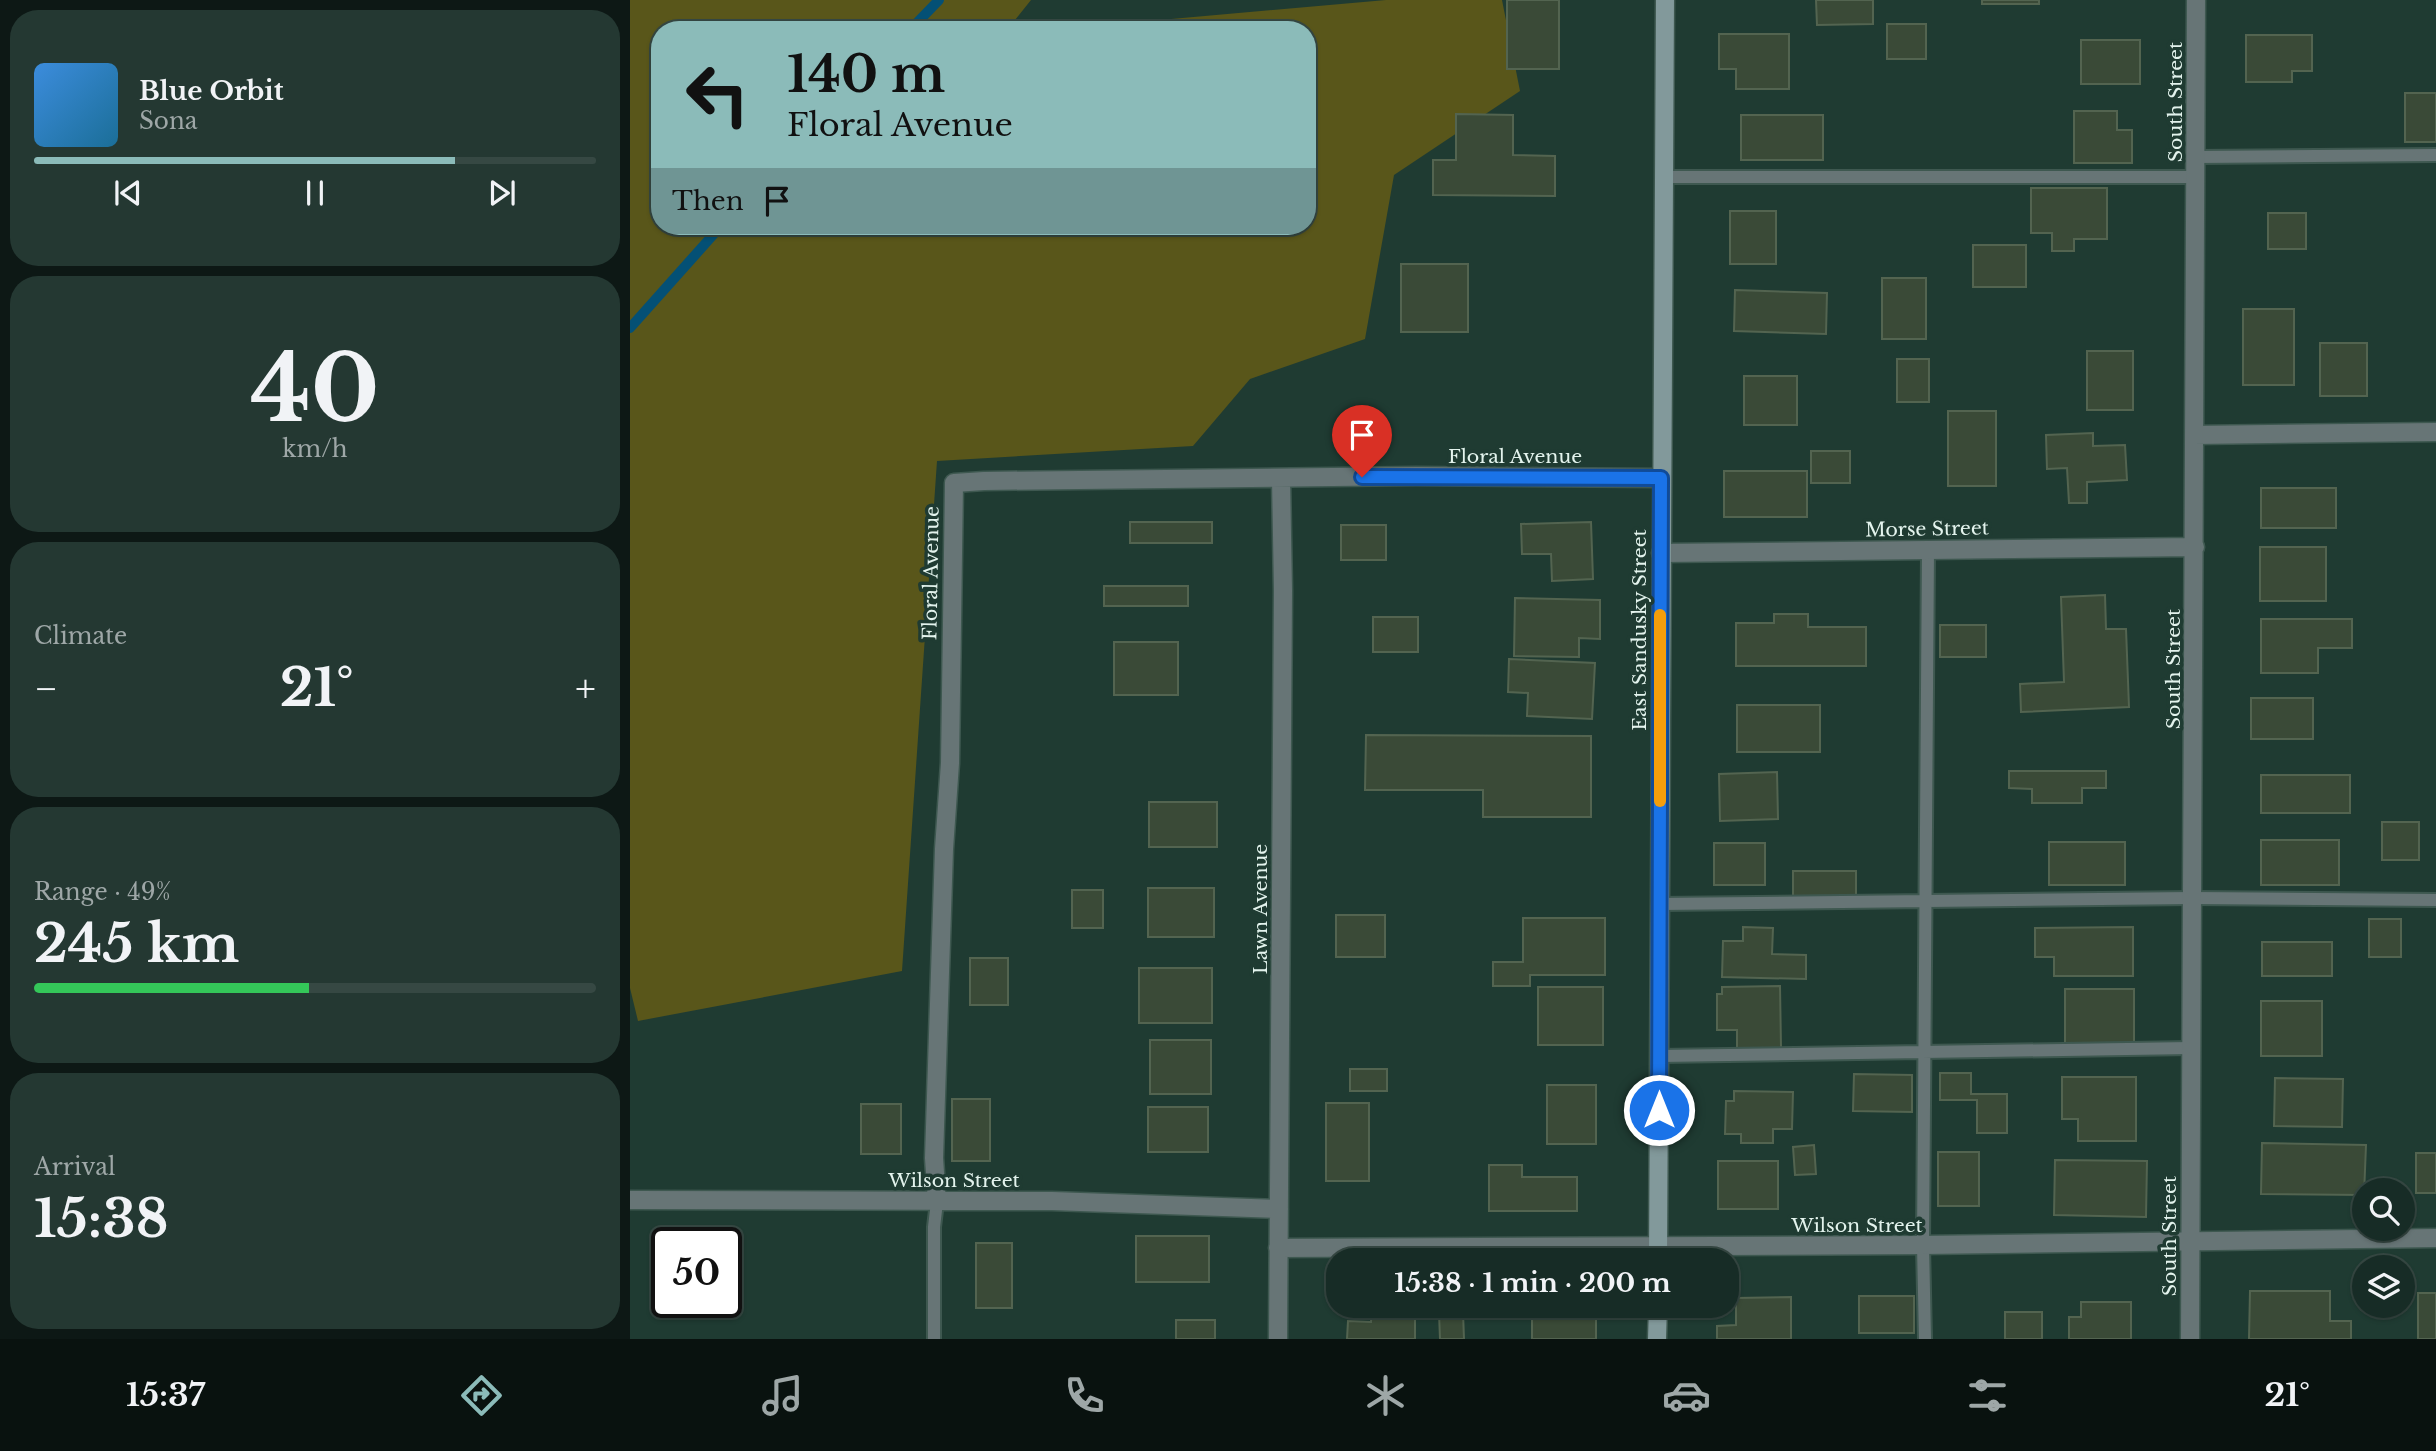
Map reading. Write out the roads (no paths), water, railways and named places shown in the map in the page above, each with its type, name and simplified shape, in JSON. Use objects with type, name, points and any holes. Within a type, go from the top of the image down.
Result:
[{"type":"main road","name":"East Sandusky Street","points":[[1658,1248],[1665,0]]},
{"type":"main road","points":[[1657,1339],[1658,1318]]},
{"type":"street","name":"South Street","points":[[2190,1339],[2196,0]]},
{"type":"street","points":[[2194,435],[2436,432]]},
{"type":"street","name":"Floral Avenue","points":[[937,1202],[934,1144],[944,849],[950,763],[954,483],[1416,476],[1661,478]]},
{"type":"street","name":"Lawn Avenue","points":[[1278,1339],[1283,591],[1281,479]]},
{"type":"street","name":"Morse Street","points":[[1661,553],[2195,547]]},
{"type":"street","name":"Wilson Street","points":[[630,1200],[1052,1201],[1279,1209]]},
{"type":"street","name":"Wilson Street","points":[[1739,1251],[1923,1245],[2436,1238]]},
{"type":"street","name":"Wilson Street","points":[[1278,1248],[1326,1249]]},
{"type":"lane","points":[[2196,156],[2436,155]]},
{"type":"lane","points":[[1664,177],[2195,177]]},
{"type":"lane","points":[[1925,1339],[1923,1245],[1928,550]]},
{"type":"lane","points":[[1660,904],[2192,898],[2436,900]]},
{"type":"lane","points":[[1659,1056],[2191,1048]]},
{"type":"lane","points":[[934,1339],[934,1227],[937,1202]]},
{"type":"waterway","points":[[919,21],[939,0]]},
{"type":"waterway","points":[[630,328],[713,235]]}]
